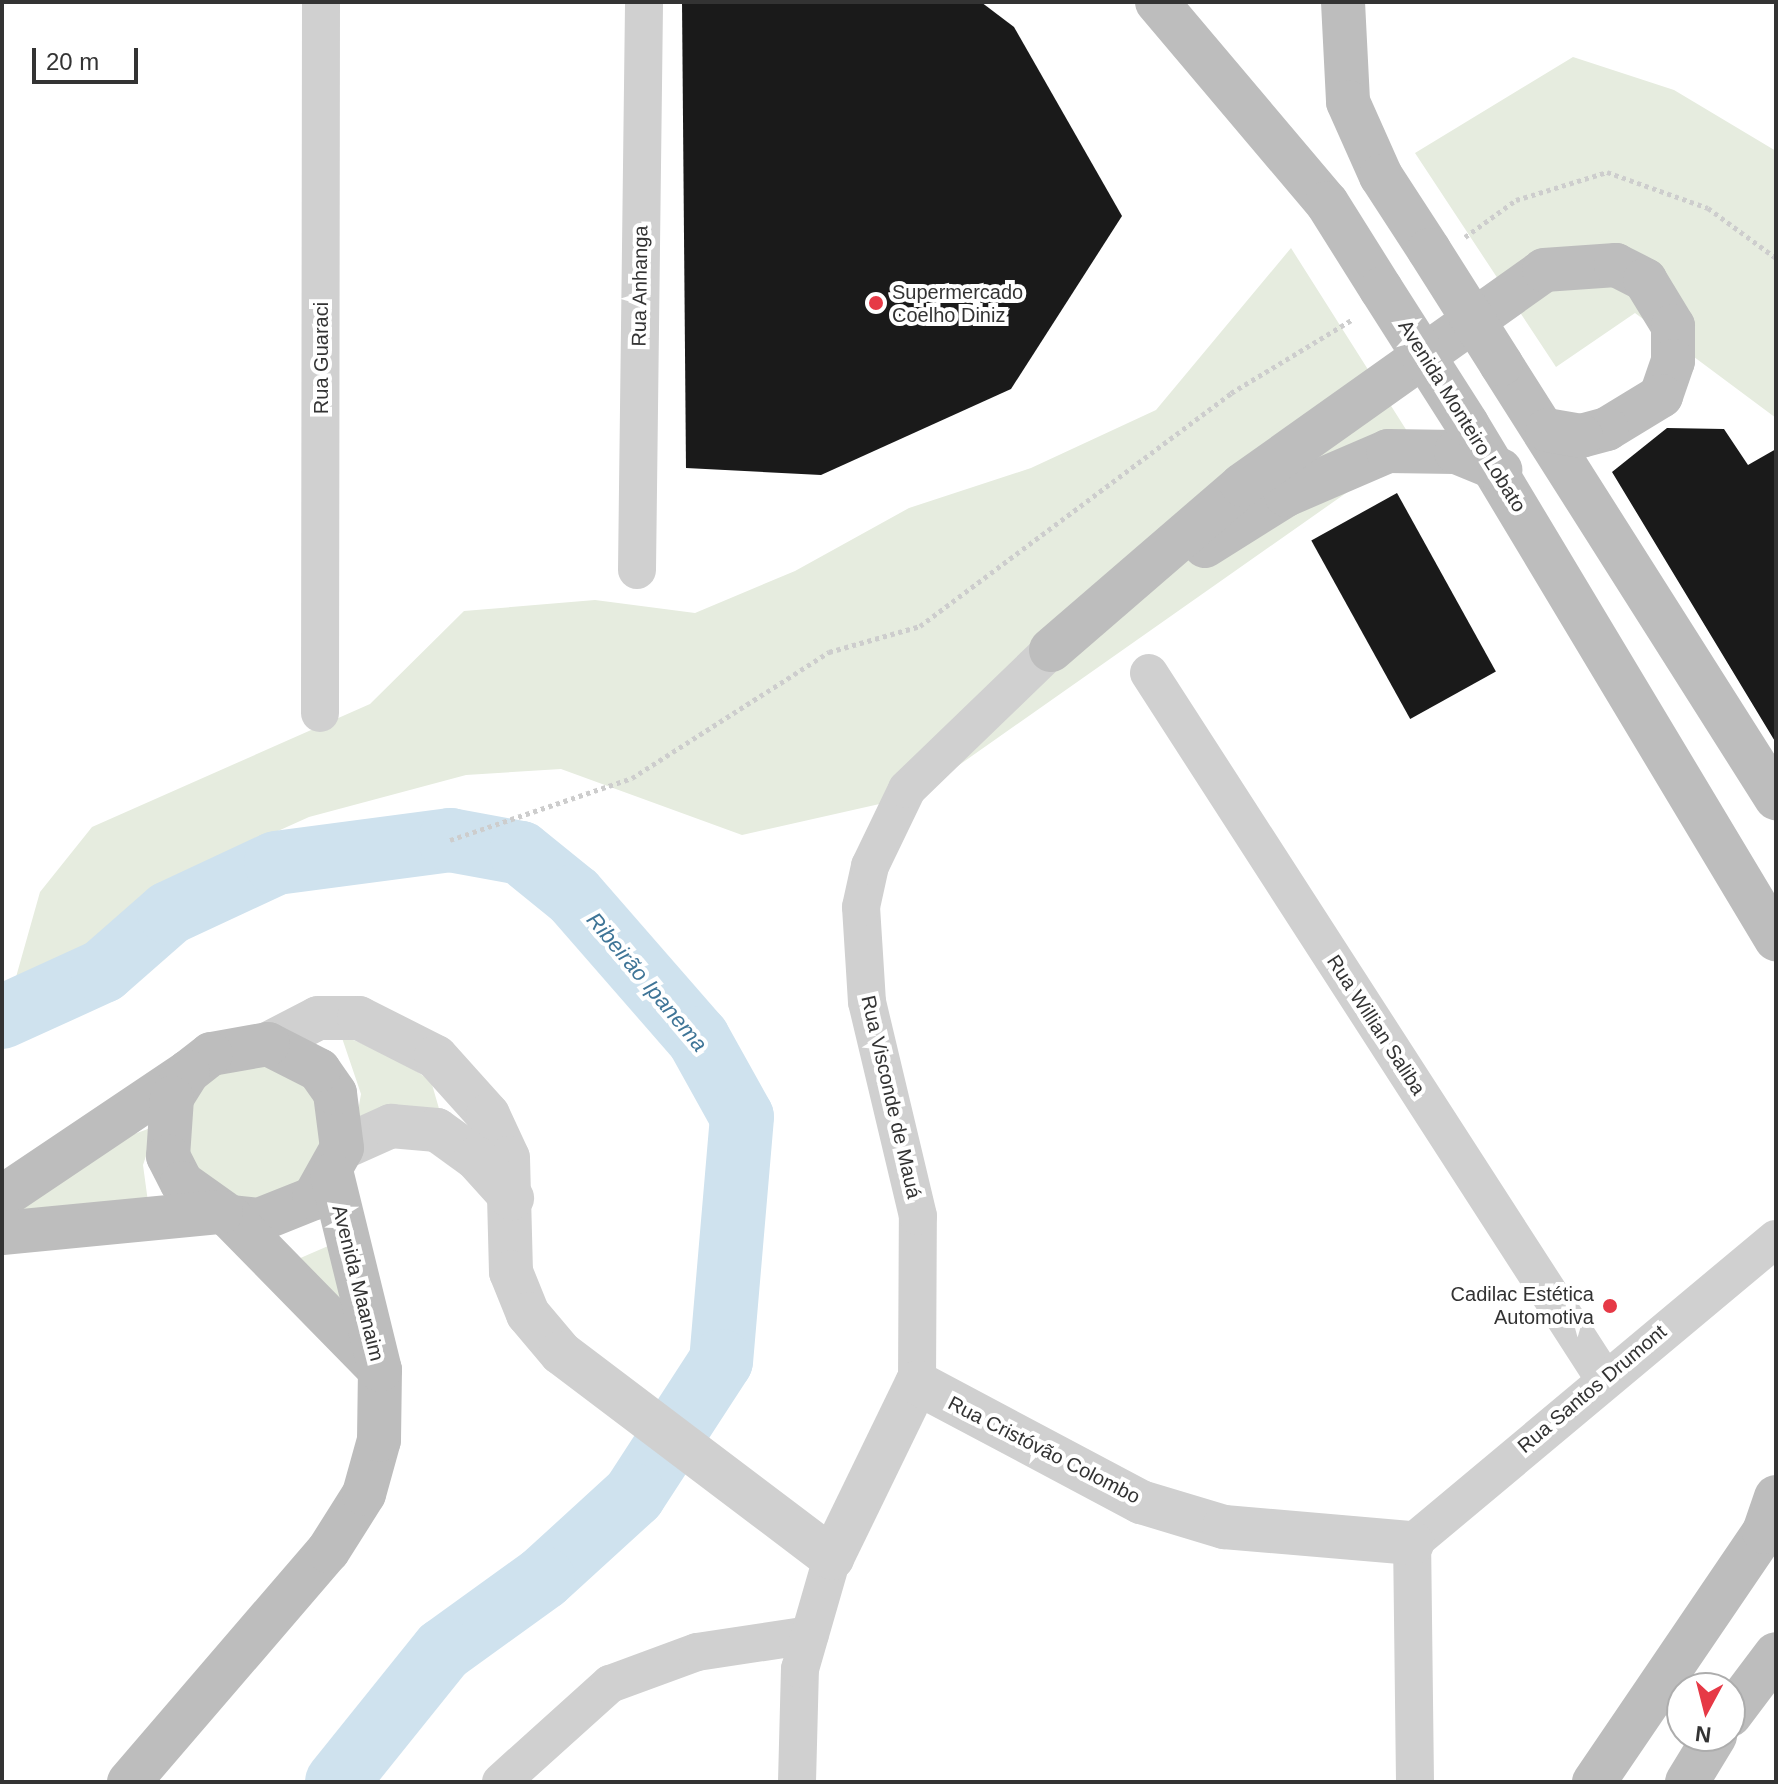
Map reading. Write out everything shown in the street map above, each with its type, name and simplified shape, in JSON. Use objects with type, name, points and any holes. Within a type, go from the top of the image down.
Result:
[{"type":"main road","name":"Avenida Monteiro Lobato","points":[[1157,2],[1327,203],[1467,424],[1500,470],[1776,939]]},
{"type":"main road","points":[[1343,2],[1348,102],[1381,176],[1501,364],[1548,430],[1776,798]]},
{"type":"main road","points":[[1051,650],[1242,485],[1544,270],[1616,265],[1645,280],[1673,326],[1673,361],[1661,396],[1607,429],[1581,436],[1548,430]]},
{"type":"main road","points":[[1051,650],[1286,495],[1353,462],[1434,449],[1500,470]]},
{"type":"main road","points":[[2,1197],[211,1054],[268,1044],[319,1070],[335,1093],[337,1162],[288,1213],[225,1214],[2,1233]]},
{"type":"main road","points":[[188,1072],[172,1098],[168,1156],[182,1183],[225,1214]]},
{"type":"main road","name":"Avenida Maanaim","points":[[337,1162],[380,1370]]},
{"type":"main road","name":"Avenida Maanaim","points":[[225,1214],[380,1370]]},
{"type":"main road","points":[[129,1782],[328,1551],[364,1494],[379,1440],[380,1370]]},
{"type":"main road","points":[[1594,1782],[1764,1532],[1776,1497]]},
{"type":"main road","points":[[1746,1694],[1776,1654]]},
{"type":"main road","points":[[1687,1782],[1705,1752]]},
{"type":"street","name":"Rua Guaraci","points":[[320,713],[321,2]]},
{"type":"street","name":"Rua Anhanga","points":[[637,570],[644,2]]},
{"type":"street","name":"Rua Visconde de Mauá","points":[[797,1782],[800,1669],[832,1558],[917,1383],[918,1216],[867,1002],[861,907],[870,866],[907,789],[1051,650]]},
{"type":"street","name":"Rua Willian Saliba","points":[[1149,673],[1603,1377]]},
{"type":"street","points":[[268,1044],[318,1018],[359,1018],[436,1057],[488,1115],[508,1158],[514,1199],[511,1272],[528,1314],[561,1353],[832,1558]]},
{"type":"street","points":[[337,1162],[391,1126],[437,1130],[476,1158],[514,1199]]},
{"type":"street","name":"Rua Santos Drumont","points":[[1412,1543],[1603,1377],[1776,1239]]},
{"type":"street","name":"Rua Cristóvão Colombo","points":[[917,1383],[1141,1502],[1224,1527],[1412,1543]]},
{"type":"street","points":[[1412,1543],[1415,1782]]},
{"type":"street","points":[[501,1782],[610,1684],[697,1652],[810,1635]]},
{"type":"path","points":[[1453,246],[1516,200],[1607,172],[1708,208],[1776,258]]},
{"type":"path","points":[[450,840],[632,778],[829,652],[920,626],[1231,393],[1366,310]]},
{"type":"shaded area","points":[[1573,57],[1674,90],[1776,151],[1776,418],[1635,313],[1556,367],[1415,153]]},
{"type":"shaded area","points":[[1291,248],[1419,450],[1413,446],[915,796],[742,835],[561,769],[466,775],[309,817],[193,869],[61,977],[16,977],[40,892],[92,827],[370,704],[464,611],[595,600],[695,613],[795,571],[909,508],[1031,468],[1156,410]]},
{"type":"shaded area","points":[[341,1035],[395,1057],[431,1081],[440,1112],[356,1123],[361,1094]]},
{"type":"shaded area","points":[[248,1056],[313,1088],[326,1135],[308,1181],[265,1205],[197,1183],[177,1115],[186,1092]]},
{"type":"shaded area","points":[[156,1126],[143,1165],[148,1202],[4,1212],[96,1148]]},
{"type":"shaded area","points":[[335,1243],[353,1338],[282,1266]]},
{"type":"building","name":"Supermercado Coelho Diniz","points":[[682,2],[981,2],[1014,27],[1122,216],[1011,389],[821,475],[686,468]]},
{"type":"building","points":[[1667,428],[1724,429],[1748,465],[1776,449],[1776,743],[1612,472]]},
{"type":"building","points":[[1397,493],[1496,671],[1410,719],[1311,541]]},
{"type":"waterway","name":"Ribeirão Ipanema","points":[[2,1017],[103,971],[169,913],[276,863],[450,840],[521,853],[574,896],[698,1038],[742,1117],[721,1361],[634,1495],[543,1578],[443,1650],[337,1782]]},
{"type":"place","name":"Supermercado Coelho Diniz","points":[[876,303]]},
{"type":"place","name":"Cadilac Estética Automotiva","points":[[1610,1306]]}]
